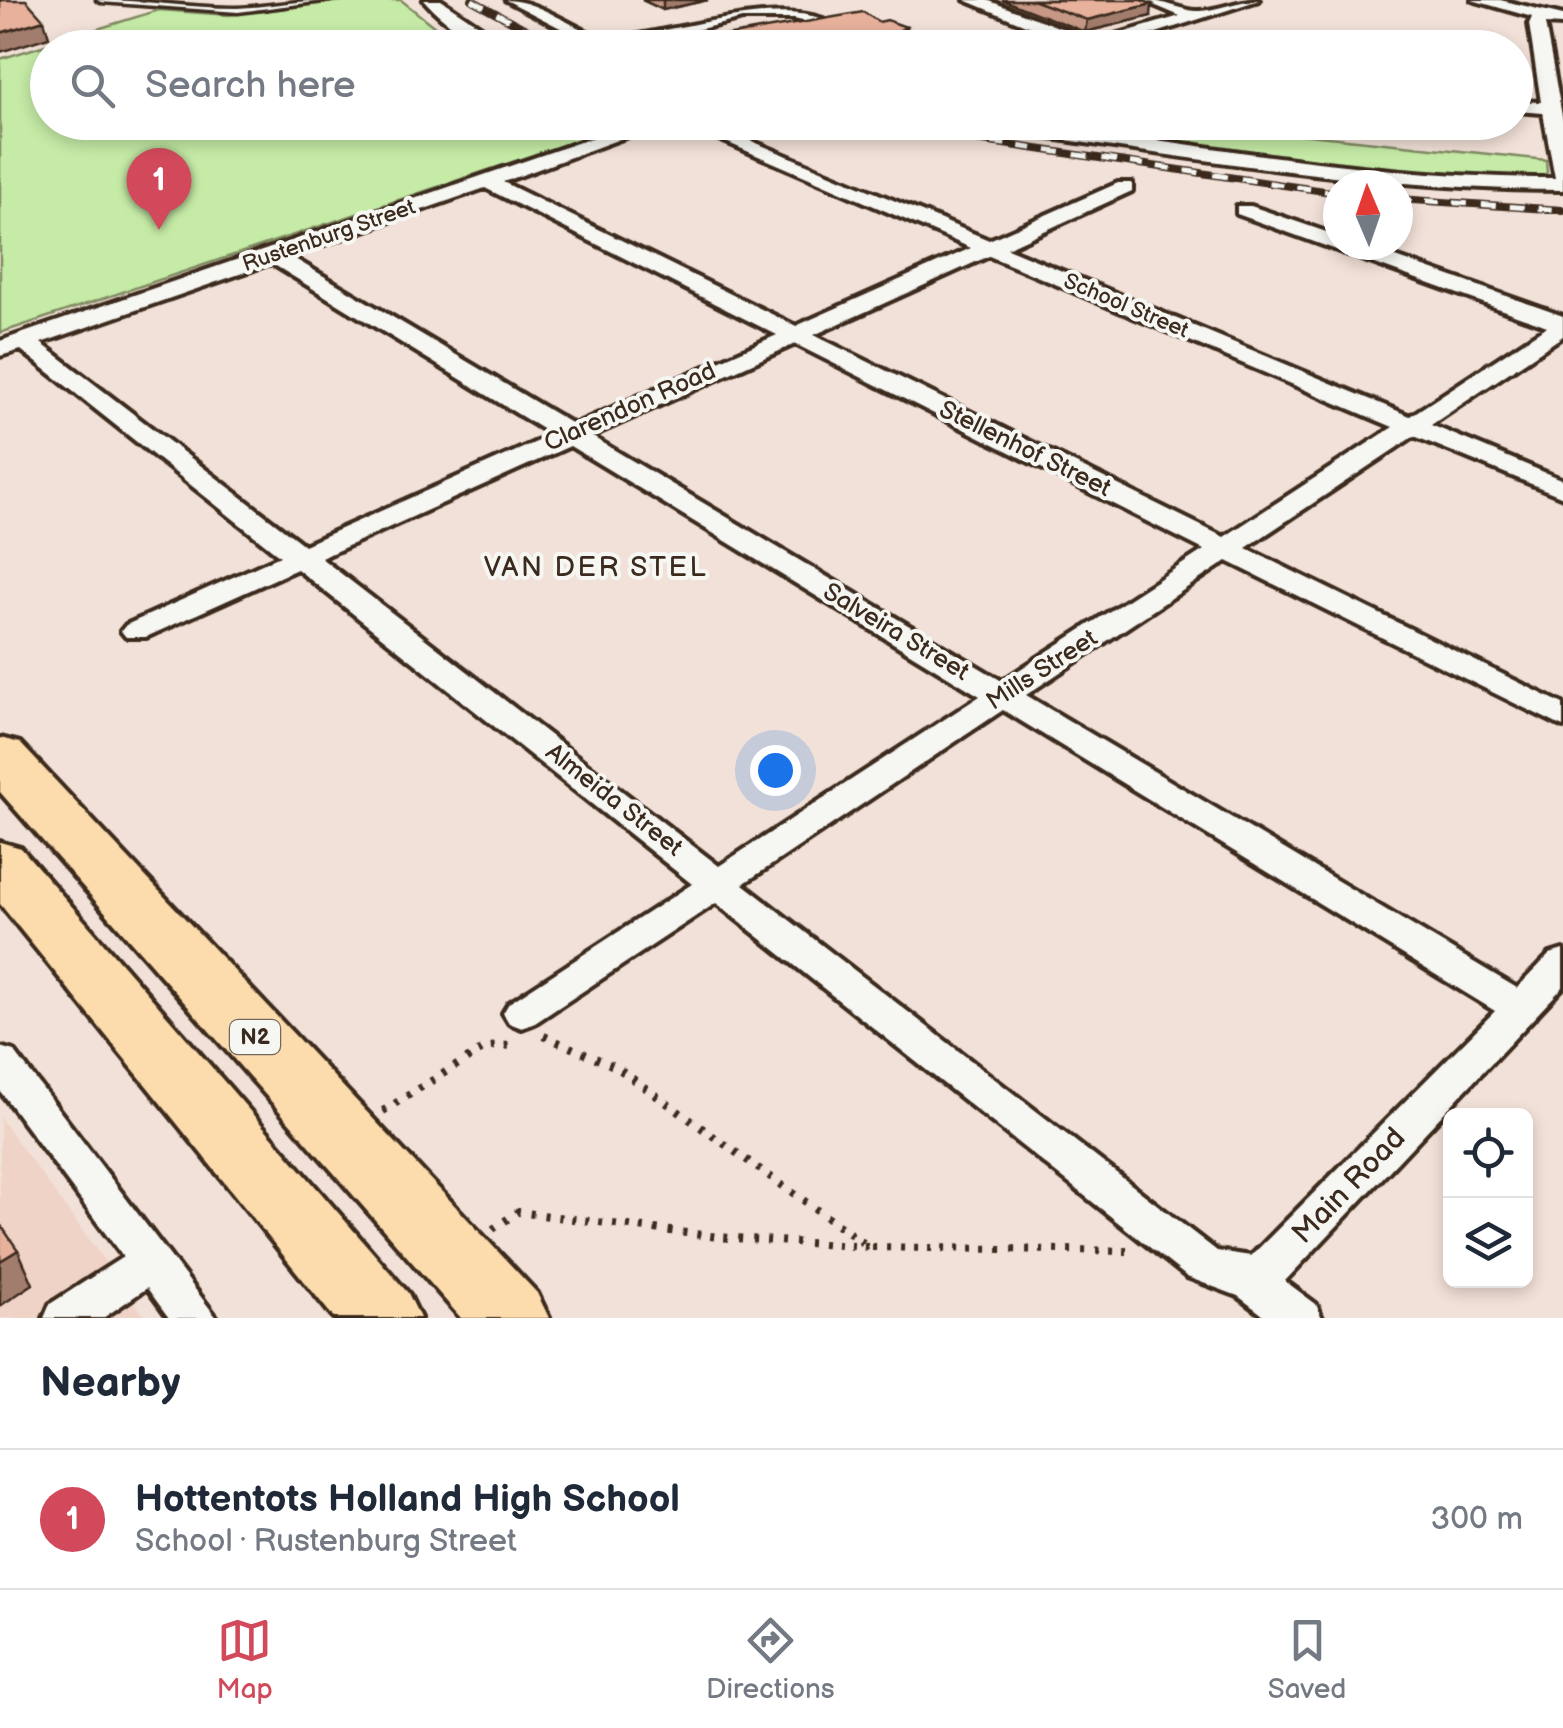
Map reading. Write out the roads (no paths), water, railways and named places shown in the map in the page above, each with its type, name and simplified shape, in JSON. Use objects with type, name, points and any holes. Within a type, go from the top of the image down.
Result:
[{"type":"highway","name":"N2","points":[[0,756],[510,1318]]},
{"type":"highway","points":[[0,863],[381,1318]]},
{"type":"street","points":[[432,0],[473,30]]},
{"type":"street","points":[[514,0],[576,30]]},
{"type":"street","points":[[973,0],[1056,30]]},
{"type":"street","points":[[997,10],[1034,0]]},
{"type":"street","points":[[1150,0],[1196,16]]},
{"type":"street","points":[[1480,0],[1563,20]]},
{"type":"street","points":[[1153,30],[1237,1]]},
{"type":"street","points":[[660,30],[769,2],[815,18],[811,22],[762,30]]},
{"type":"street","points":[[1540,17],[1537,24],[1563,174]]},
{"type":"street","points":[[680,23],[716,30]]},
{"type":"street","points":[[1533,107],[1550,108]]},
{"type":"street","name":"Rustenburg Street","points":[[12,344],[606,140]]},
{"type":"street","name":"School Street","points":[[733,140],[1563,488]]},
{"type":"street","points":[[1110,140],[1313,168],[1477,184],[1563,184]]},
{"type":"street","name":"Stellenhof Street","points":[[486,181],[1563,716]]},
{"type":"street","name":"Clarendon Road","points":[[136,631],[1124,187]]},
{"type":"street","points":[[1244,210],[1323,238]]},
{"type":"street","name":"Salveira Street","points":[[273,255],[1520,1008]]},
{"type":"street","points":[[1384,260],[1563,325]]},
{"type":"street","name":"Mills Street","points":[[522,1013],[1563,325]]},
{"type":"street","name":"Almeida Street","points":[[12,344],[301,556],[1202,1264],[1226,1277],[1250,1279]]},
{"type":"street","name":"Main Road","points":[[1250,1279],[1270,1267],[1563,964]]},
{"type":"street","points":[[0,1062],[195,1318]]},
{"type":"street","points":[[66,1318],[152,1262]]},
{"type":"street","points":[[1250,1279],[1300,1318]]},
{"type":"lane","points":[[101,0],[238,10],[326,0]]},
{"type":"railway","points":[[472,0],[528,30]]},
{"type":"railway","points":[[976,140],[1323,191]]},
{"type":"railway","points":[[1413,200],[1563,210]]},
{"type":"place","name":"Hottentots Holland High School","points":[[159,230]]},
{"type":"district","name":"VAN DER STEL","points":[[596,567]]}]
